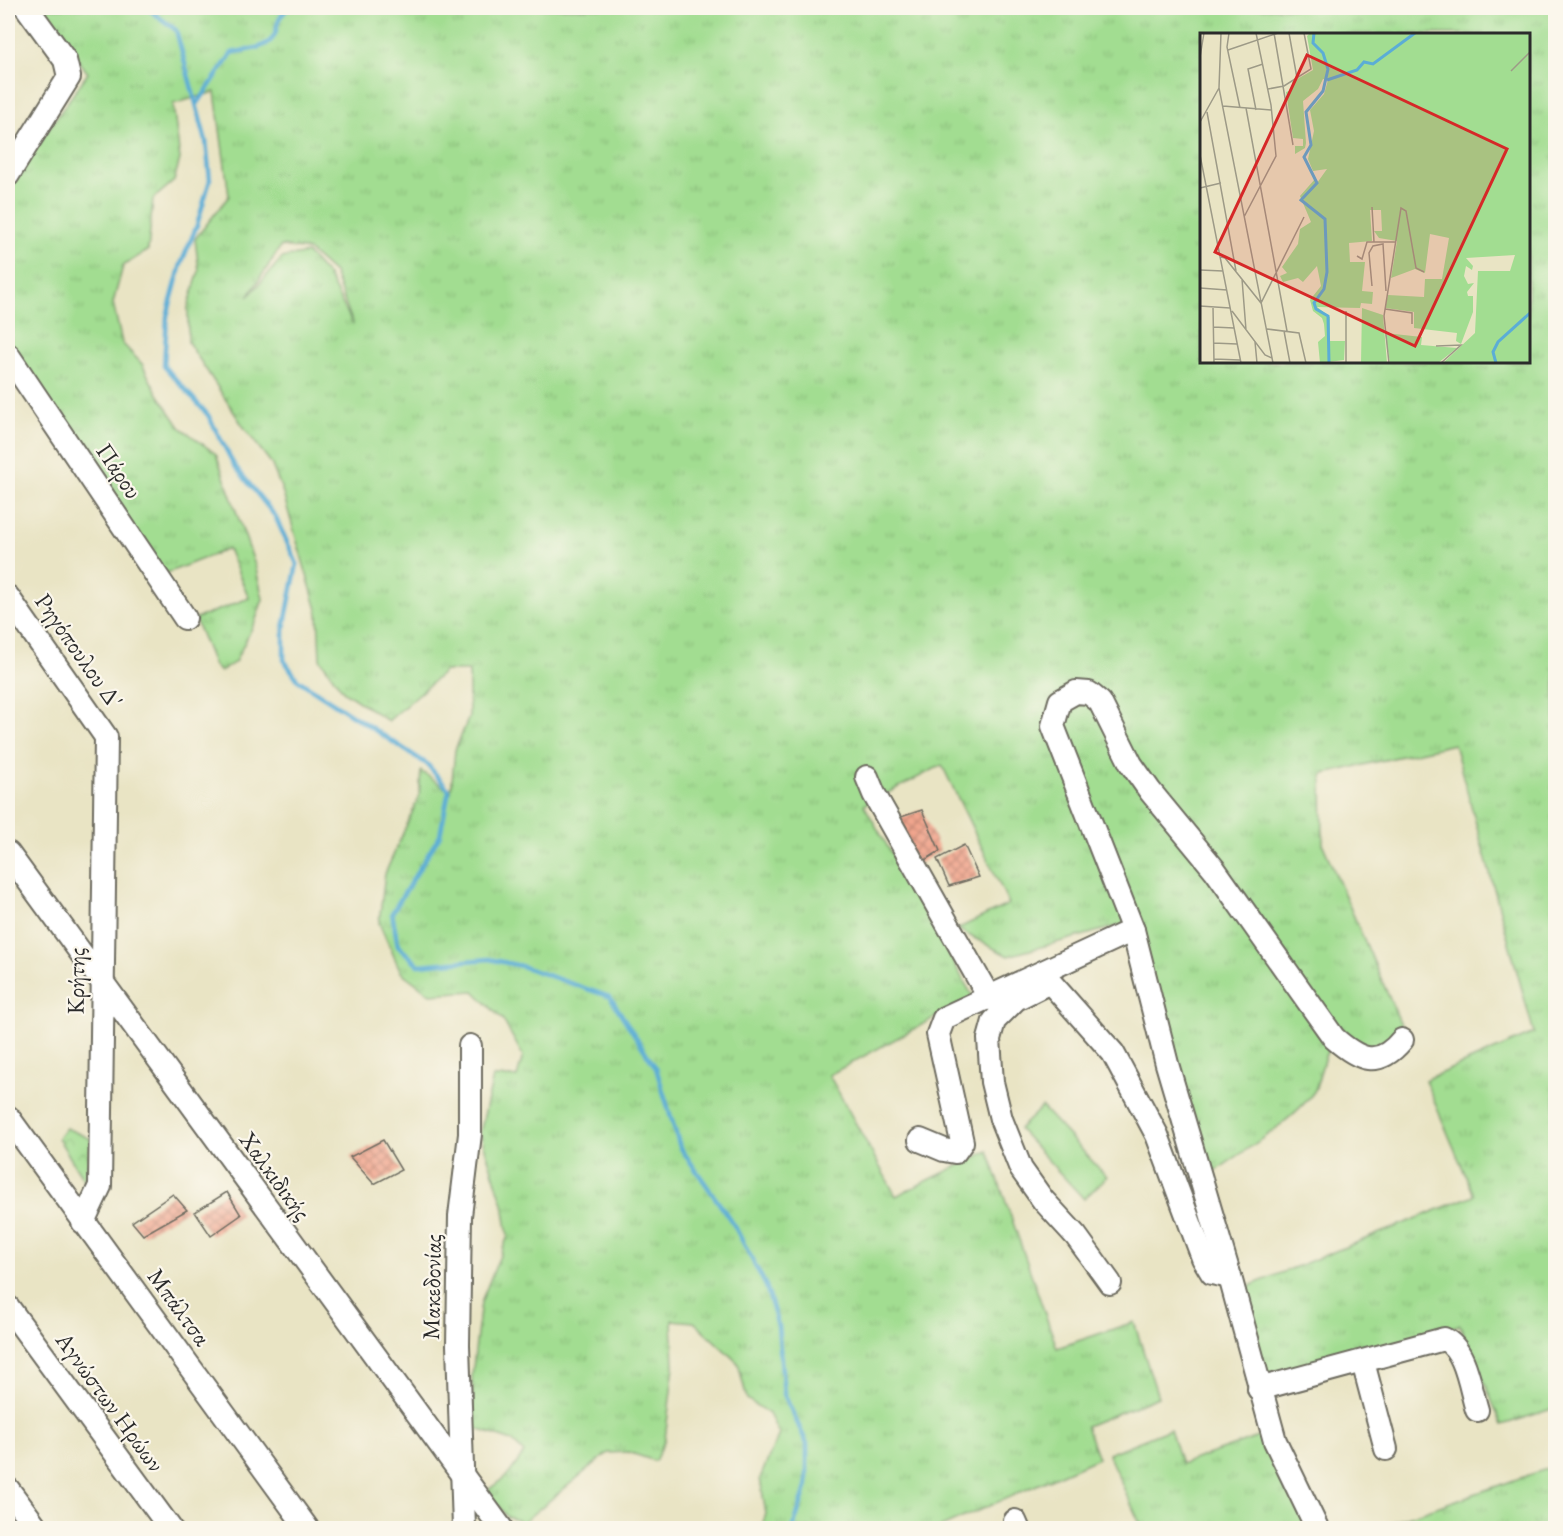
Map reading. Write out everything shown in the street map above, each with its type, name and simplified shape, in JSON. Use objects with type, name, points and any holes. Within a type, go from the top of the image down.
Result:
[{"type":"street","points":[[8,173],[68,83],[69,71],[65,60],[27,8]]},
{"type":"street","name":"Πάρου","points":[[8,355],[185,618]]},
{"type":"street","name":"Ρηγόπουλου Δ'","points":[[8,597],[106,737]]},
{"type":"street","points":[[1317,1528],[1275,1441],[1230,1277],[1167,1064],[1133,930],[1053,726],[1060,701],[1076,692],[1089,693],[1100,702],[1131,764],[1150,791],[1215,870],[1334,1038],[1360,1058],[1373,1059],[1389,1052],[1402,1040]]},
{"type":"street","name":"Κρήτης","points":[[83,1222],[100,1186],[106,737]]},
{"type":"street","points":[[867,777],[874,794],[990,999]]},
{"type":"street","name":"Χαλκιδικής","points":[[8,853],[438,1445],[464,1476],[501,1528]]},
{"type":"street","points":[[920,1140],[955,1152],[962,1142],[938,1034],[944,1018],[990,999],[1133,930]]},
{"type":"street","points":[[1087,965],[1016,999],[994,1021],[989,1039],[992,1082],[1001,1119],[1021,1169],[1043,1200],[1076,1236],[1110,1283]]},
{"type":"street","points":[[1050,982],[1113,1053],[1157,1136],[1203,1258],[1212,1273],[1230,1277]]},
{"type":"street","name":"Μακεδονίας","points":[[464,1528],[458,1345],[460,1216],[470,1134],[470,1046]]},
{"type":"street","name":"Μπάλτσα","points":[[8,1117],[307,1528]]},
{"type":"street","name":"Αγνώστων Ηρώων","points":[[8,1307],[170,1528]]},
{"type":"street","points":[[1259,1389],[1444,1339],[1454,1344],[1477,1410]]},
{"type":"street","points":[[1363,1362],[1386,1449]]},
{"type":"street","points":[[8,1489],[37,1528]]},
{"type":"green space","points":[[39,8],[1555,8],[1555,1408],[1502,1425],[1460,1325],[1258,1383],[1234,1292],[1474,1195],[1425,1080],[1534,1033],[1454,744],[1324,774],[1322,777],[1323,845],[1409,1043],[1387,1059],[1330,1046],[1317,1085],[1303,1104],[1247,1150],[1204,1179],[1136,921],[1008,956],[957,929],[1009,904],[942,765],[864,805],[973,997],[829,1075],[896,1196],[988,1151],[1057,1348],[1134,1322],[1158,1397],[1086,1426],[1098,1458],[939,1528],[761,1528],[766,1514],[760,1478],[779,1434],[769,1414],[747,1399],[738,1363],[694,1322],[672,1320],[674,1366],[665,1439],[655,1461],[628,1452],[608,1453],[523,1522],[507,1517],[487,1491],[509,1474],[524,1453],[512,1441],[474,1428],[472,1376],[481,1302],[508,1236],[503,1204],[480,1133],[493,1077],[517,1077],[523,1056],[503,1020],[474,991],[430,994],[401,972],[379,923],[385,874],[419,797],[421,771],[451,792],[455,750],[469,717],[469,671],[445,671],[388,721],[344,692],[320,659],[318,613],[282,490],[271,463],[245,429],[188,342],[188,307],[199,271],[195,239],[229,196],[215,92],[173,104],[180,159],[174,181],[153,199],[148,250],[123,266],[113,303],[122,343],[142,364],[156,391],[180,427],[216,454],[255,565],[263,599],[255,622],[235,662],[220,672],[214,666],[195,619],[249,598],[228,549],[164,574],[8,340],[8,276],[15,268],[8,255],[8,187],[88,73]],"holes":[[[281,246],[308,250],[334,273],[353,324],[328,276],[307,253],[282,258],[248,297]]]},
{"type":"green space","points":[[1042,1107],[1107,1177],[1084,1199],[1019,1129]]},
{"type":"green space","points":[[66,1128],[91,1139],[85,1182],[58,1138]]},
{"type":"green space","points":[[1170,1429],[1181,1464],[1264,1435],[1307,1528],[1142,1528],[1108,1454]]},
{"type":"green space","points":[[1555,1466],[1555,1528],[1376,1528]]},
{"type":"building","points":[[922,810],[940,851],[917,865],[892,820]]},
{"type":"building","points":[[964,845],[979,877],[949,886],[937,859]]},
{"type":"building","points":[[383,1140],[401,1170],[374,1184],[350,1157]]},
{"type":"building","points":[[227,1192],[241,1215],[211,1236],[195,1212]]},
{"type":"building","points":[[173,1194],[187,1210],[143,1235],[132,1222]]},
{"type":"waterway","points":[[147,8],[176,30],[206,141],[210,180],[197,225],[181,264],[167,316],[164,366],[208,415],[234,465],[275,516],[297,564],[284,628],[284,660],[298,680],[427,764],[449,790],[440,835],[392,913],[398,946],[419,965],[489,959],[521,966],[610,997],[656,1068],[680,1147],[734,1225],[766,1286],[778,1326],[784,1394],[807,1444],[807,1485],[793,1528]]},
{"type":"waterway","points":[[198,103],[232,53],[259,47],[272,39],[280,18],[289,8]]}]
